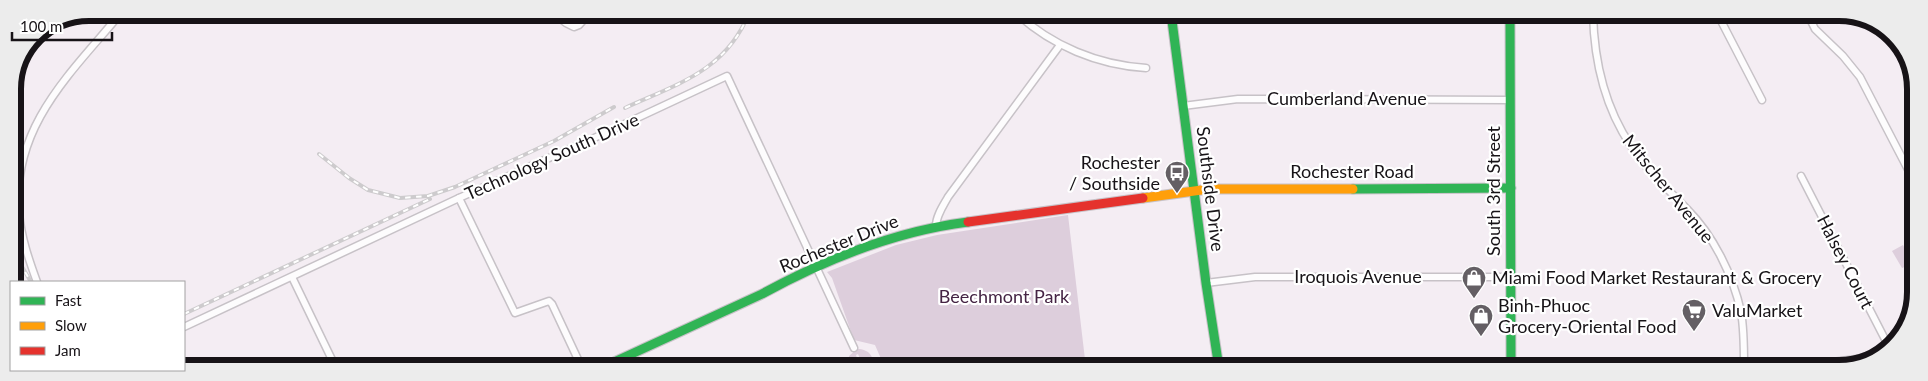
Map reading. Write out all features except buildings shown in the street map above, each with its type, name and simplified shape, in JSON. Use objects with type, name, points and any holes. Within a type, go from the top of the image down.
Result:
[{"type":"street","points":[[21,166],[25,149],[35,124],[53,95],[114,21]]},
{"type":"street","points":[[563,21],[574,27],[582,21]]},
{"type":"street","points":[[1026,21],[1060,45],[1080,54],[1112,64],[1146,68]]},
{"type":"street","name":"Southside Drive","points":[[1173,21],[1217,360]]},
{"type":"street","name":"South 3rd Street","points":[[1510,21],[1511,360]]},
{"type":"street","name":"Mitscher Avenue","points":[[1592,21],[1600,78],[1622,133],[1654,177],[1699,223],[1729,273],[1741,312],[1744,360]]},
{"type":"street","points":[[1721,21],[1762,100]]},
{"type":"street","points":[[1811,21],[1815,28],[1860,76],[1907,167]]},
{"type":"street","points":[[936,226],[940,211],[948,198],[1060,45]]},
{"type":"street","name":"Technology South Drive","points":[[185,327],[459,198],[728,76],[817,268]]},
{"type":"street","name":"Cumberland Avenue","points":[[1183,106],[1238,99],[1510,100]]},
{"type":"street","name":"Halsey Court","points":[[1801,176],[1886,341]]},
{"type":"street","name":"Rochester Road","points":[[1195,192],[1219,189],[1511,188]]},
{"type":"street","name":"Rochester Drive","points":[[618,360],[773,289],[786,281],[872,244],[936,226],[1195,192]]},
{"type":"street","points":[[459,198],[515,314],[542,302],[549,301],[578,360]]},
{"type":"street","points":[[21,223],[26,249],[37,281]]},
{"type":"street","points":[[817,268],[854,348]]},
{"type":"street","points":[[292,277],[332,360]]},
{"type":"street","name":"Iroquois Avenue","points":[[1206,283],[1282,277],[1511,277]]},
{"type":"green space","name":"Beechmont Park","points":[[1068,215],[1085,360],[882,360],[875,345],[854,340],[832,278],[827,272],[896,245],[937,235]]},
{"type":"green space","points":[[1903,245],[1907,253],[1907,266],[1902,268],[1892,251]]},
{"type":"green space","points":[[857,349],[861,349],[868,352],[873,360],[861,360],[858,354],[856,355],[858,360],[849,360],[849,356]]},
{"type":"railway","points":[[625,108],[681,83],[698,73],[727,49],[745,21]]},
{"type":"railway","points":[[319,154],[349,178],[368,190],[400,198],[428,196],[455,187],[554,141],[614,107]]},
{"type":"railway","points":[[185,314],[430,199]]},
{"type":"railway","points":[[21,265],[30,281]]},
{"type":"traffic: fast","points":[[1172,21],[1218,360]]},
{"type":"traffic: fast","points":[[1510,21],[1511,360]]},
{"type":"traffic: fast","points":[[1353,189],[1511,188]]},
{"type":"traffic: fast","points":[[618,360],[836,258],[914,232],[968,222]]},
{"type":"traffic: slow","points":[[1143,198],[1209,189],[1353,189]]},
{"type":"traffic: jam","points":[[968,222],[1143,198]]},
{"type":"place","name":"Rochester / Southside","points":[[1177,194]]},
{"type":"place","name":"Miami Food Market Restaurant & Grocery","points":[[1474,299]]},
{"type":"place","name":"ValuMarket","points":[[1694,332]]},
{"type":"place","name":"Binh-Phuoc Grocery-Oriental Food","points":[[1481,337]]}]
